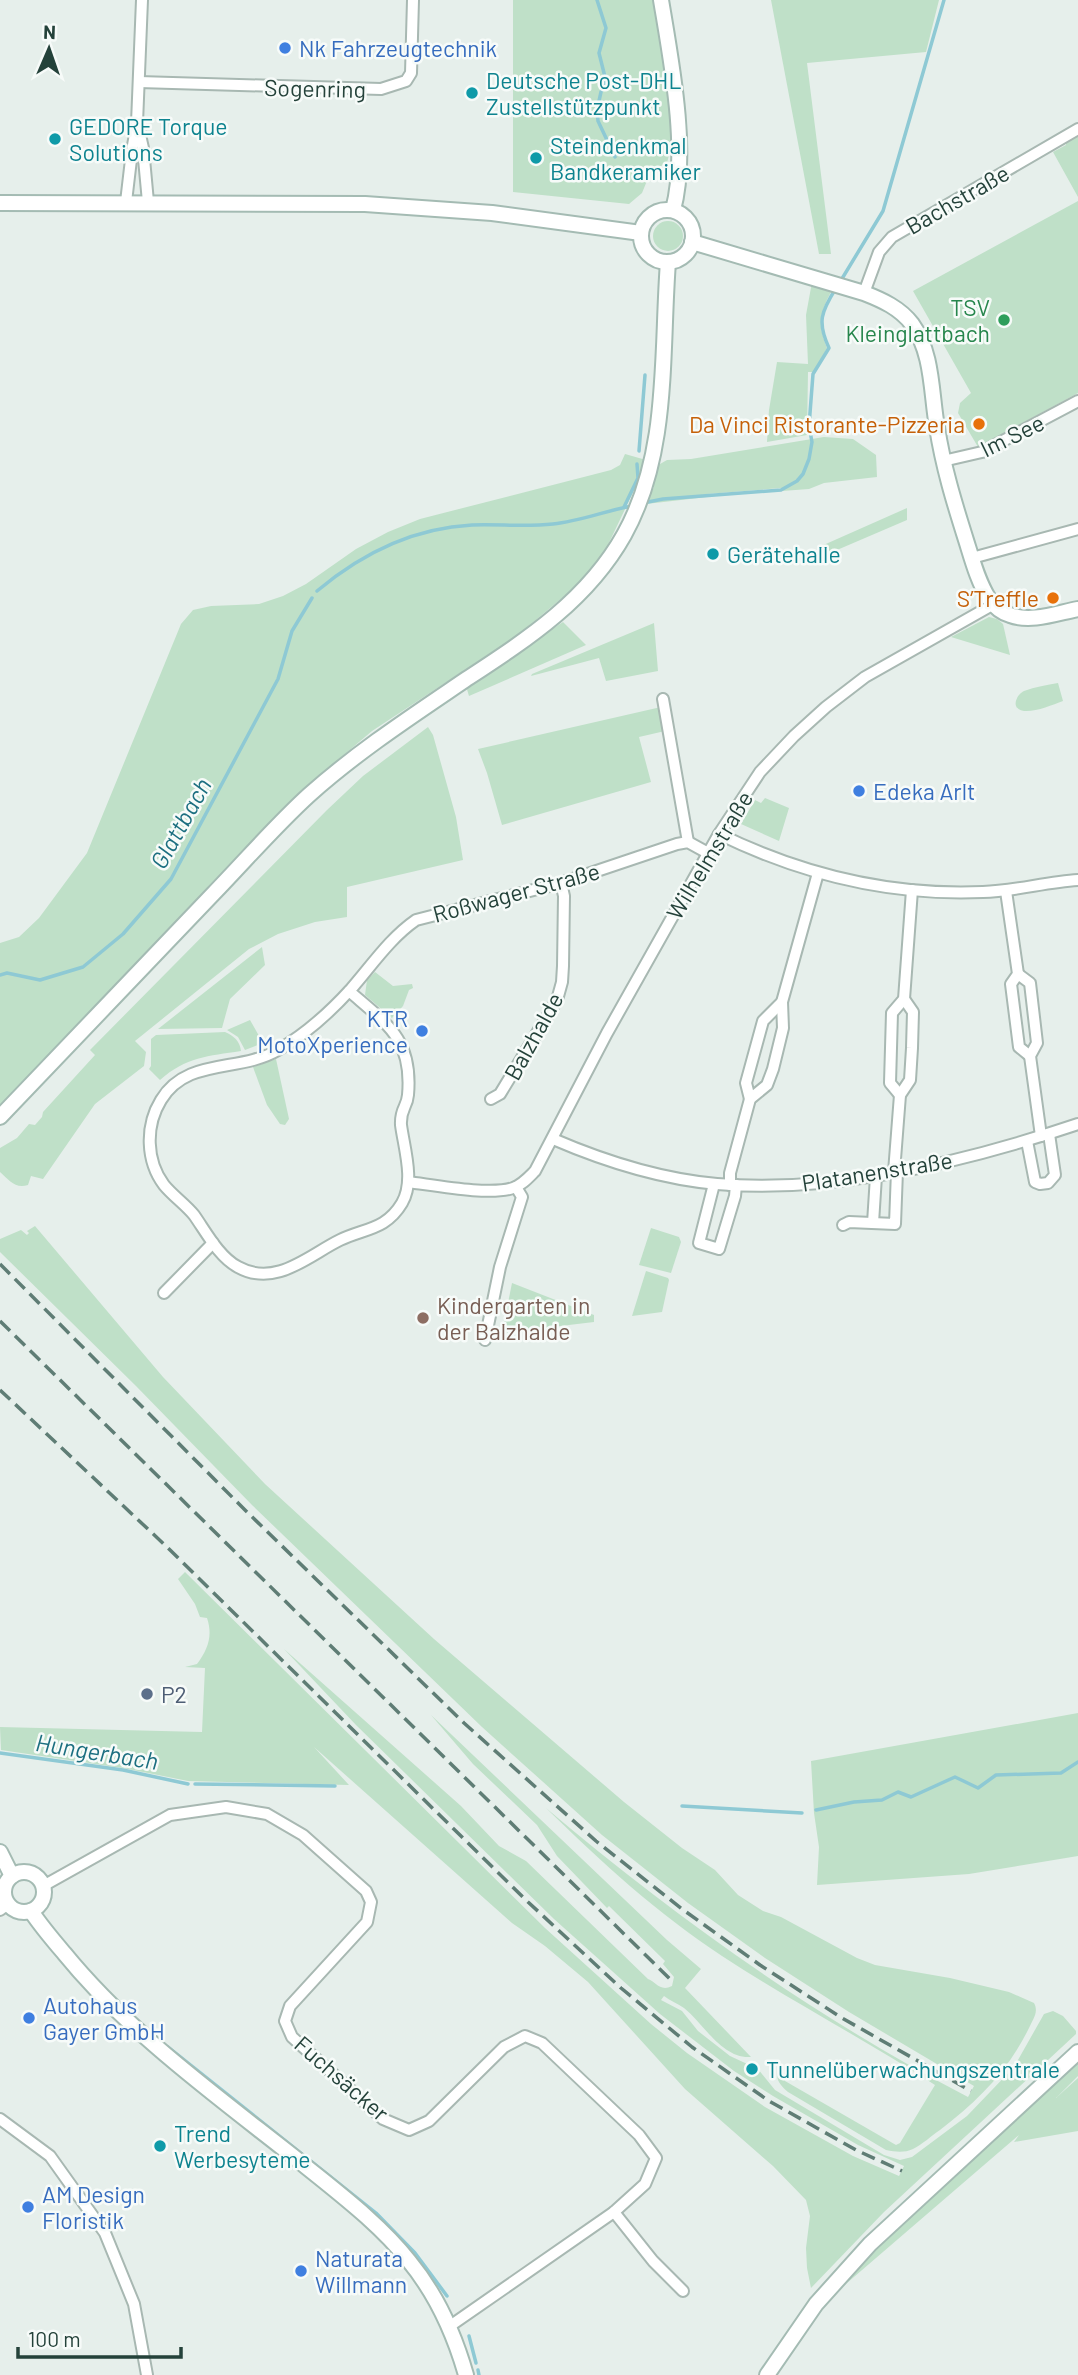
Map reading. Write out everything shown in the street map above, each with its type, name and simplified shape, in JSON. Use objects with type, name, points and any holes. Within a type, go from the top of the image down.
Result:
[{"type":"main road","points":[[661,0],[679,147],[678,186],[673,210]]},
{"type":"main road","points":[[0,203],[365,204],[525,216],[641,233]]},
{"type":"main road","points":[[663,210],[673,210],[681,213],[690,222],[693,233],[692,242],[685,255],[668,262],[658,260],[646,251],[641,233],[651,215],[663,210]]},
{"type":"main road","points":[[692,242],[864,293],[895,308],[911,323],[926,356],[943,461],[972,558],[985,590],[994,604],[1009,615],[1026,618],[1078,609]]},
{"type":"main road","points":[[0,1117],[309,795],[391,730],[547,624],[574,601],[606,562],[624,536],[650,471],[656,438],[668,262]]},
{"type":"main road","points":[[0,1852],[12,1876]]},
{"type":"main road","points":[[26,1872],[34,1875],[43,1886],[42,1901],[31,1911],[19,1912],[4,1907],[4,1889],[12,1876],[26,1872]]},
{"type":"main road","points":[[31,1911],[107,2002],[155,2046],[324,2181],[385,2234],[424,2280],[450,2326],[466,2375]]},
{"type":"main road","points":[[766,2375],[816,2304],[870,2244],[1078,2052]]},
{"type":"street","points":[[126,202],[137,123],[142,0]]},
{"type":"street","name":"Sogenring","points":[[139,82],[357,89],[395,86],[405,82],[411,73],[413,0]]},
{"type":"street","points":[[137,123],[143,148],[148,202]]},
{"type":"street","name":"Bachstraße","points":[[864,293],[879,252],[892,237],[1078,130]]},
{"type":"street","name":"Im See","points":[[943,461],[982,452],[1078,401]]},
{"type":"street","points":[[972,558],[1078,529]]},
{"type":"street","name":"Wilhelmstraße","points":[[516,1187],[535,1171],[607,1032],[719,834],[760,772],[826,706],[865,677],[994,604]]},
{"type":"street","points":[[663,699],[688,842],[708,853]]},
{"type":"street","points":[[719,834],[775,859],[818,873],[870,885],[959,893],[1006,891],[1078,880]]},
{"type":"street","name":"Roßwager Straße","points":[[408,1182],[402,1202],[382,1224],[345,1238],[282,1272],[255,1273],[238,1267],[213,1243],[189,1208],[164,1185],[150,1155],[152,1122],[161,1099],[171,1087],[193,1072],[248,1062],[275,1052],[310,1028],[349,991],[397,935],[416,920],[561,883],[688,842]]},
{"type":"street","points":[[750,1098],[767,1085],[773,1069],[783,1028],[782,1002],[818,873]]},
{"type":"street","name":"Balzhalde","points":[[491,1099],[500,1094],[557,1000],[563,966],[564,895],[561,883]]},
{"type":"street","points":[[900,1095],[890,1083],[892,1013],[904,999],[912,890]]},
{"type":"street","points":[[1006,891],[1018,974],[1011,984],[1019,1047],[1030,1056]]},
{"type":"street","points":[[1018,974],[1030,983],[1037,1043],[1030,1056],[1055,1175],[1048,1183],[1035,1182],[1027,1141]]},
{"type":"street","points":[[349,991],[398,1035],[403,1048],[408,1094],[400,1112],[408,1182],[492,1191],[516,1187],[522,1197],[500,1267],[485,1340]]},
{"type":"street","points":[[843,1226],[849,1222],[895,1224],[900,1095],[910,1080],[912,1048],[913,1012],[904,999]]},
{"type":"street","points":[[714,1184],[699,1243],[719,1249],[735,1196],[730,1173],[750,1098],[746,1083],[763,1021],[782,1002]]},
{"type":"street","name":"Platanenstraße","points":[[553,1139],[628,1166],[714,1184],[798,1185],[876,1176],[1027,1141],[1078,1124]]},
{"type":"street","points":[[873,1223],[876,1176]]},
{"type":"street","points":[[164,1293],[213,1243]]},
{"type":"street","name":"Fuchsäcker","points":[[43,1886],[170,1815],[226,1807],[267,1814],[303,1835],[366,1891],[371,1902],[367,1922],[290,2006],[285,2021],[292,2038],[383,2119],[409,2130],[429,2121],[503,2047],[525,2036],[542,2043],[639,2135],[656,2158],[645,2184],[614,2212],[450,2326]]},
{"type":"street","points":[[0,2119],[50,2156],[105,2233],[134,2304],[147,2375]]},
{"type":"street","points":[[614,2212],[653,2261],[683,2291]]},
{"type":"green space","points":[[513,0],[656,0],[673,139],[667,163],[651,171],[642,193],[629,204],[513,192]]},
{"type":"green space","points":[[771,0],[939,0],[926,52],[807,63],[831,254],[819,254]]},
{"type":"green space","points":[[1078,133],[1078,197],[1053,152],[1066,145],[1066,140]]},
{"type":"green space","name":"TSV Kleinglattbach","points":[[1078,201],[1078,393],[978,447],[958,413],[960,403],[971,393],[913,291]]},
{"type":"green space","points":[[668,221],[678,226],[683,236],[678,246],[668,251],[658,246],[653,236],[658,226]]},
{"type":"green space","points":[[812,282],[833,288],[821,318],[827,348],[814,372],[808,372],[807,435],[767,442],[777,362],[808,364],[806,315]]},
{"type":"green space","points":[[824,437],[853,439],[876,455],[877,477],[824,483],[809,489],[782,491],[781,488],[707,494],[707,497],[646,504],[654,487],[637,484],[606,549],[581,582],[518,635],[372,731],[305,788],[0,1108],[0,943],[19,937],[39,918],[87,853],[181,624],[193,610],[211,606],[259,604],[283,596],[306,584],[356,549],[388,532],[420,519],[611,470],[620,465],[625,454],[660,464],[667,460],[691,459]]},
{"type":"green space","points":[[907,508],[907,520],[823,556],[819,547]]},
{"type":"green space","points":[[989,617],[1003,624],[1010,655],[951,637]]},
{"type":"green space","points":[[563,622],[586,645],[469,696],[466,686]]},
{"type":"green space","points":[[654,623],[658,671],[606,681],[599,658],[531,676],[532,674]]},
{"type":"green space","points":[[1058,683],[1063,701],[1034,710],[1024,711],[1017,708],[1017,699],[1024,691]]},
{"type":"green space","points":[[661,707],[665,731],[639,737],[651,782],[502,825],[478,749]]},
{"type":"green space","points":[[428,727],[433,735],[456,817],[463,860],[347,887],[347,917],[315,922],[278,934],[249,949],[135,1041],[146,1052],[144,1066],[95,1104],[43,1179],[31,1176],[28,1185],[19,1186],[0,1172],[0,1148],[17,1138],[29,1124],[35,1125],[43,1112],[95,1055],[90,1050],[327,810],[363,776]]},
{"type":"green space","points":[[765,798],[789,808],[779,841],[741,824],[755,800],[761,803]]},
{"type":"green space","points":[[262,947],[265,965],[230,999],[222,1028],[158,1029]]},
{"type":"green space","points":[[375,972],[393,986],[412,984],[413,988],[409,990],[403,1006],[392,1018],[365,995],[367,980]]},
{"type":"green space","points":[[250,1020],[263,1043],[245,1050],[238,1037],[227,1030]]},
{"type":"green space","points":[[225,1032],[236,1039],[241,1051],[188,1062],[160,1080],[149,1069],[151,1039],[156,1035]]},
{"type":"green space","points":[[276,1059],[289,1119],[285,1125],[280,1124],[267,1105],[253,1067]]},
{"type":"green space","points":[[35,1226],[163,1377],[265,1484],[434,1639],[624,1802],[682,1848],[715,1870],[738,1895],[763,1911],[781,1917],[875,1965],[1009,1992],[1034,2003],[1034,2019],[1002,2072],[954,2119],[913,2149],[900,2152],[886,2150],[785,2090],[778,2079],[779,2070],[785,2081],[896,2145],[900,2143],[935,2085],[698,1940],[630,1886],[546,1808],[697,1927],[802,2000],[856,2034],[968,2097],[974,2086],[849,2012],[765,1958],[688,1903],[602,1835],[482,1727],[252,1505],[0,1252],[0,1239],[21,1230],[27,1235],[27,1231]]},
{"type":"green space","points":[[651,1228],[679,1237],[681,1242],[671,1273],[639,1265]]},
{"type":"green space","points":[[646,1271],[669,1280],[662,1312],[632,1316]]},
{"type":"green space","points":[[512,1283],[594,1315],[594,1322],[502,1333]]},
{"type":"green space","points":[[185,1572],[545,1928],[651,2024],[687,2053],[765,2107],[853,2156],[899,2176],[904,2166],[858,2145],[773,2096],[734,2071],[660,2014],[554,1919],[356,1725],[284,1649],[461,1806],[499,1846],[526,1861],[648,1979],[661,1987],[672,1986],[674,1977],[663,1964],[665,1961],[609,1906],[607,1908],[557,1856],[537,1825],[473,1764],[431,1715],[667,1940],[701,1969],[685,1988],[751,2057],[741,2056],[722,2047],[684,2008],[664,1996],[661,2000],[682,2011],[698,2031],[730,2056],[758,2069],[775,2090],[884,2155],[900,2160],[912,2157],[967,2116],[1014,2067],[1044,2014],[1053,2011],[1063,2016],[1076,2034],[884,2212],[811,2288],[806,2248],[810,2216],[806,2200],[773,2166],[685,2089],[588,1982],[512,1923],[314,1747],[349,1785],[188,1781],[123,1768],[1,1750],[0,1727],[202,1732],[205,1668],[185,1667],[197,1664],[207,1648],[210,1631],[207,1618],[200,1617],[195,1604],[178,1579]]},
{"type":"green space","points":[[1078,1713],[1078,1856],[969,1874],[817,1885],[819,1847],[811,1761]]},
{"type":"green space","points":[[1078,2060],[1078,2076],[1056,2098],[1078,2078],[1078,2131],[1014,2142],[1019,2135],[840,2289],[843,2282],[893,2228]]},
{"type":"waterway","points":[[597,0],[606,28],[599,53],[606,81],[597,110],[598,121],[615,157]]},
{"type":"waterway","points":[[840,282],[883,211],[944,0]]},
{"type":"waterway","points":[[643,503],[663,499],[781,490],[797,481],[809,459],[812,442],[809,426],[813,374],[829,348],[823,331],[822,317],[836,288]]},
{"type":"waterway","points":[[639,451],[645,375]]},
{"type":"waterway","points":[[624,507],[638,478],[637,464]]},
{"type":"waterway","name":"Glattbach","points":[[317,591],[370,555],[389,545],[430,531],[472,525],[553,524],[632,506]]},
{"type":"waterway","name":"Glattbach","points":[[0,975],[7,973],[40,980],[83,967],[123,934],[171,879],[278,679],[292,631],[312,598]]},
{"type":"waterway","name":"Hungerbach","points":[[0,1753],[123,1770],[188,1784]]},
{"type":"waterway","name":"Hungerbach","points":[[816,1810],[854,1802],[882,1800],[898,1792],[911,1797],[955,1777],[978,1788],[996,1775],[1061,1773],[1078,1762]]},
{"type":"waterway","name":"Hungerbach","points":[[195,1784],[335,1786]]},
{"type":"waterway","name":"Hungerbach","points":[[682,1806],[802,1813]]},
{"type":"waterway","points":[[168,2047],[376,2213],[415,2253],[447,2296]]},
{"type":"waterway","points":[[469,2336],[476,2363]]},
{"type":"waterway","points":[[478,2370],[479,2375]]},
{"type":"railway","points":[[0,1264],[245,1510],[464,1723],[596,1841],[682,1909],[760,1965],[842,2018],[971,2091]]},
{"type":"railway","points":[[0,1321],[674,1983]]},
{"type":"railway","points":[[0,1390],[167,1547],[528,1902],[621,1988],[692,2047],[769,2101],[856,2150],[902,2171]]},
{"type":"place","name":"Nk Fahrzeugtechnik","points":[[285,48]]},
{"type":"place","name":"Deutsche Post-DHL Zustellstützpunkt","points":[[472,93]]},
{"type":"place","name":"GEDORE Torque Solutions","points":[[55,139]]},
{"type":"place","name":"Steindenkmal Bandkeramiker","points":[[536,158]]},
{"type":"place","name":"TSV Kleinglattbach","points":[[1004,320]]},
{"type":"place","name":"Da Vinci Ristorante-Pizzeria","points":[[979,424]]},
{"type":"place","name":"Gerätehalle","points":[[713,554]]},
{"type":"place","name":"S’Treffle","points":[[1053,598]]},
{"type":"place","name":"Edeka Arlt","points":[[859,791]]},
{"type":"place","name":"KTR MotoXperience","points":[[422,1031]]},
{"type":"place","name":"Kindergarten in der Balzhalde","points":[[423,1318]]},
{"type":"place","name":"P2","points":[[147,1694]]},
{"type":"place","name":"Autohaus Gayer GmbH","points":[[29,2018]]},
{"type":"place","name":"Tunnelüberwachungszentrale","points":[[752,2069]]},
{"type":"place","name":"Trend Werbesyteme","points":[[160,2146]]},
{"type":"place","name":"AM Design Floristik","points":[[28,2207]]},
{"type":"place","name":"Naturata Willmann","points":[[301,2271]]}]
